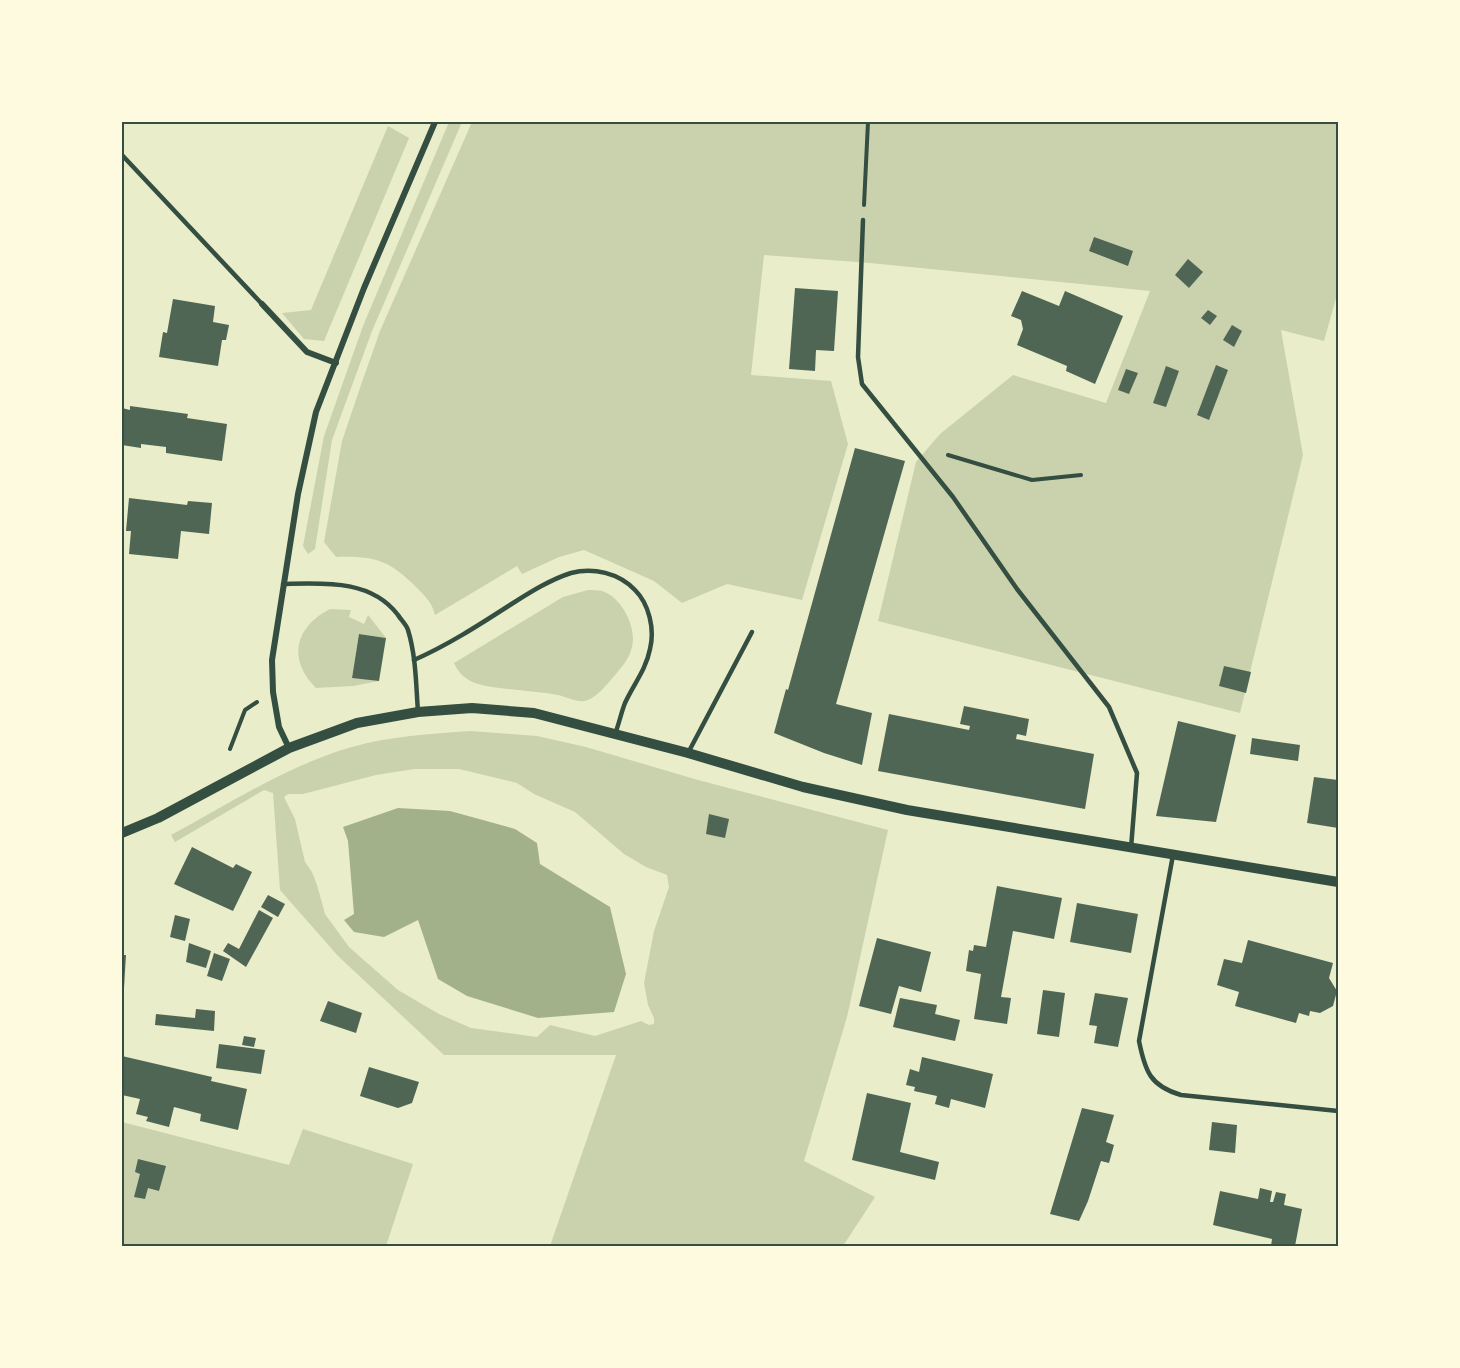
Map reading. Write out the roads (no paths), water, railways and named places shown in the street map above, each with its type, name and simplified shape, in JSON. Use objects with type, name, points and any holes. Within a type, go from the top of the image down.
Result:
[{"type":"street","points":[[289,748],[279,727],[273,692],[272,660],[298,494],[316,412],[364,288],[435,122]]},
{"type":"street","points":[[262,304],[307,352],[336,363]]},
{"type":"street","points":[[122,833],[158,818],[289,748],[357,723],[418,712],[472,708],[534,713],[688,753],[803,787],[907,810],[1338,882]]},
{"type":"lane","points":[[122,155],[262,304]]},
{"type":"lane","points":[[863,220],[858,357],[862,384],[953,497],[1017,589],[1109,707],[1137,773],[1131,848]]},
{"type":"lane","points":[[414,660],[439,649],[541,586],[572,573],[594,571],[612,574],[631,585],[643,598],[651,622],[651,648],[644,670],[626,703],[615,734]]},
{"type":"lane","points":[[283,584],[321,583],[352,586],[389,604],[407,628],[414,660],[418,712]]},
{"type":"lane","points":[[688,753],[752,632]]},
{"type":"lane","points":[[1173,855],[1139,1041],[1145,1068],[1163,1090],[1181,1095],[1338,1112]]}]
